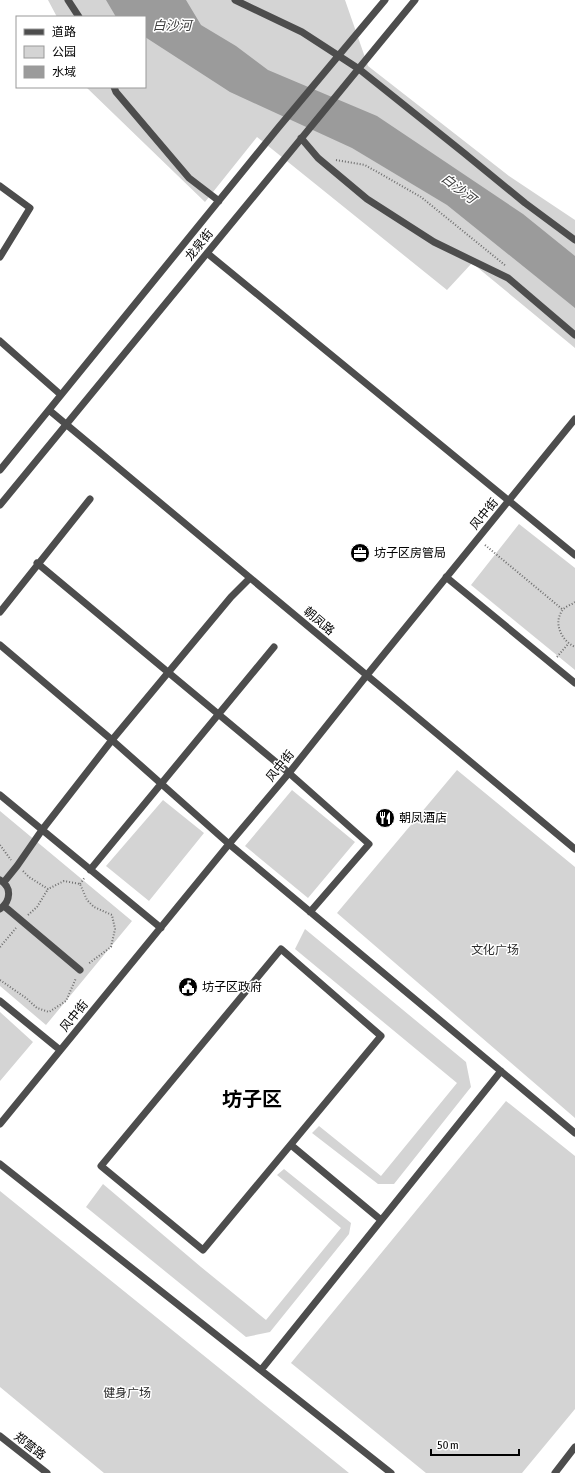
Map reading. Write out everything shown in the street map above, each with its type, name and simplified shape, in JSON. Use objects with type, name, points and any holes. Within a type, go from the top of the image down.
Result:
[{"type":"street","points":[[68,0],[78,16]]},
{"type":"street","points":[[235,0],[302,32],[359,69],[525,204],[575,240]]},
{"type":"street","name":"龙泉街","points":[[0,470],[278,128],[385,0]]},
{"type":"street","name":"龙泉街","points":[[0,505],[415,0]]},
{"type":"street","points":[[114,88],[116,92],[189,178],[219,201]]},
{"type":"street","points":[[302,137],[318,158],[367,199],[434,242],[508,278],[575,335]]},
{"type":"street","points":[[0,186],[30,208],[0,257]]},
{"type":"street","points":[[207,253],[575,555]]},
{"type":"street","points":[[0,341],[61,395]]},
{"type":"street","name":"朝凤路","points":[[49,410],[575,850]]},
{"type":"street","name":"风中街","points":[[0,1124],[289,773],[575,419]]},
{"type":"street","points":[[0,612],[37,563],[90,499]]},
{"type":"street","points":[[37,563],[289,773],[369,844],[310,912]]},
{"type":"street","points":[[446,577],[575,683]]},
{"type":"street","points":[[80,970],[2,907],[7,901],[9,891],[2,881],[17,866],[42,830],[112,740],[231,597],[250,578]]},
{"type":"street","points":[[0,645],[112,740],[229,844],[575,1133]]},
{"type":"street","points":[[90,870],[274,647]]},
{"type":"street","points":[[0,795],[160,928]]},
{"type":"street","points":[[281,949],[381,1036],[291,1145],[203,1250],[101,1166],[281,949]]},
{"type":"street","points":[[0,1001],[60,1050]]},
{"type":"street","points":[[261,1370],[501,1071]]},
{"type":"street","points":[[291,1145],[381,1220]]},
{"type":"street","points":[[0,1164],[391,1473]]},
{"type":"street","name":"郑营路","points":[[0,1436],[47,1473]]},
{"type":"street","points":[[555,1473],[575,1447]]},
{"type":"path","points":[[318,158],[365,165],[421,196],[507,267]]},
{"type":"path","points":[[478,539],[562,609]]},
{"type":"path","points":[[575,602],[562,609],[558,619],[561,636],[568,644],[575,647]]},
{"type":"path","points":[[552,664],[568,644]]},
{"type":"path","points":[[0,845],[7,858],[29,877],[48,889],[64,881],[80,884],[88,900],[94,907],[112,915],[115,929],[111,947],[80,970],[73,982],[66,1001],[49,1012],[37,1008],[26,998],[0,980]]},
{"type":"green space","points":[[48,0],[345,0],[368,66],[509,176],[575,220],[575,348],[472,263],[447,290],[257,137],[205,202],[87,88],[146,88],[146,16],[56,16]]},
{"type":"green space","points":[[519,524],[575,568],[575,670],[471,585]]},
{"type":"green space","name":"文化广场","points":[[457,770],[575,867],[575,1118],[337,913]]},
{"type":"green space","points":[[292,790],[355,842],[308,898],[245,846]]},
{"type":"green space","points":[[163,800],[204,833],[149,901],[106,866]]},
{"type":"green space","points":[[0,811],[132,921],[46,1025],[0,986]]},
{"type":"green space","points":[[305,929],[466,1062],[471,1087],[394,1184],[378,1184],[312,1133],[319,1126],[381,1176],[457,1083],[295,949]]},
{"type":"green space","points":[[0,1012],[33,1042],[0,1081]]},
{"type":"green space","points":[[506,1101],[575,1156],[575,1409],[522,1473],[426,1473],[291,1363]]},
{"type":"green space","points":[[284,1169],[351,1223],[349,1234],[270,1332],[246,1337],[86,1207],[103,1184],[266,1320],[341,1228],[277,1175]]},
{"type":"green space","name":"健身广场","points":[[0,1191],[349,1473],[104,1473],[0,1387]]},
{"type":"water","name":"白沙河","points":[[106,0],[186,0],[201,25],[236,46],[268,70],[377,116],[523,214],[575,256],[575,308],[447,205],[352,148],[230,92],[146,38],[146,16],[115,16]]},
{"type":"place","name":"坊子区房管局","points":[[360,553]]},
{"type":"place","name":"朝凤酒店","points":[[385,818]]},
{"type":"place","name":"坊子区政府","points":[[188,987]]},
{"type":"district","name":"坊子区","points":[[252,1099]]}]
